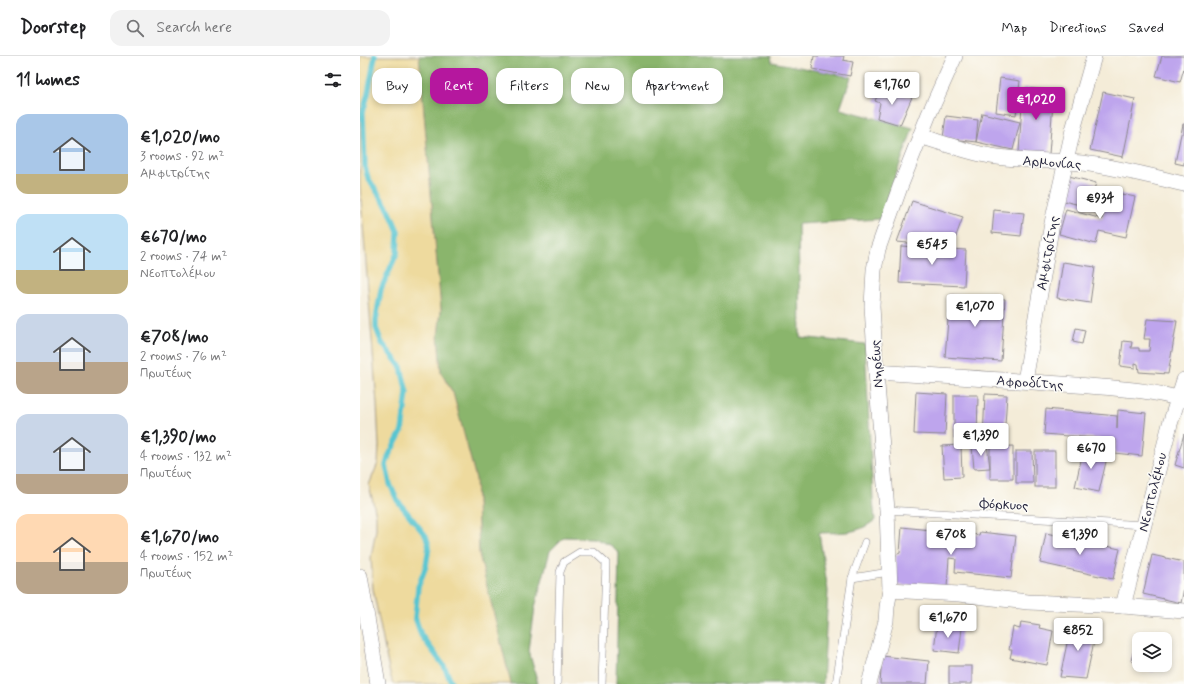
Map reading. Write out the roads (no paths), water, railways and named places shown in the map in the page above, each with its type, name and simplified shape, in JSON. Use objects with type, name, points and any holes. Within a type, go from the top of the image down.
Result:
[{"type":"street","name":"Νηρέως","points":[[869,684],[886,621],[890,590],[887,510],[872,306],[875,263],[878,249],[920,136],[955,56]]},
{"type":"street","name":"Αμφιτρίτης","points":[[1025,381],[1052,223],[1081,100],[1094,56]]},
{"type":"street","name":"Αρμονίας","points":[[920,136],[989,156],[1021,160],[1083,163],[1184,184]]},
{"type":"street","name":"Αφροδίτης","points":[[876,372],[1025,381],[1144,392],[1181,399]]},
{"type":"street","name":"Νεοπτολέμου","points":[[1123,606],[1170,424],[1181,399],[1184,380]]},
{"type":"street","points":[[360,576],[378,684]]},
{"type":"street","points":[[890,590],[959,594],[1028,602],[1123,606],[1184,611]]},
{"type":"lane","name":"Φόρκυος","points":[[887,510],[1144,525]]},
{"type":"lane","points":[[836,684],[852,578],[865,542]]},
{"type":"lane","points":[[557,684],[560,572],[564,562],[580,552],[594,552],[606,563],[602,684]]},
{"type":"lane","points":[[852,578],[889,572]]},
{"type":"waterway","points":[[375,56],[363,112],[365,167],[368,178],[389,210],[398,231],[397,253],[381,289],[376,328],[382,343],[401,367],[407,393],[402,431],[389,455],[386,465],[390,484],[397,500],[426,536],[429,546],[426,566],[418,587],[415,617],[421,635],[444,666],[452,684]]}]
